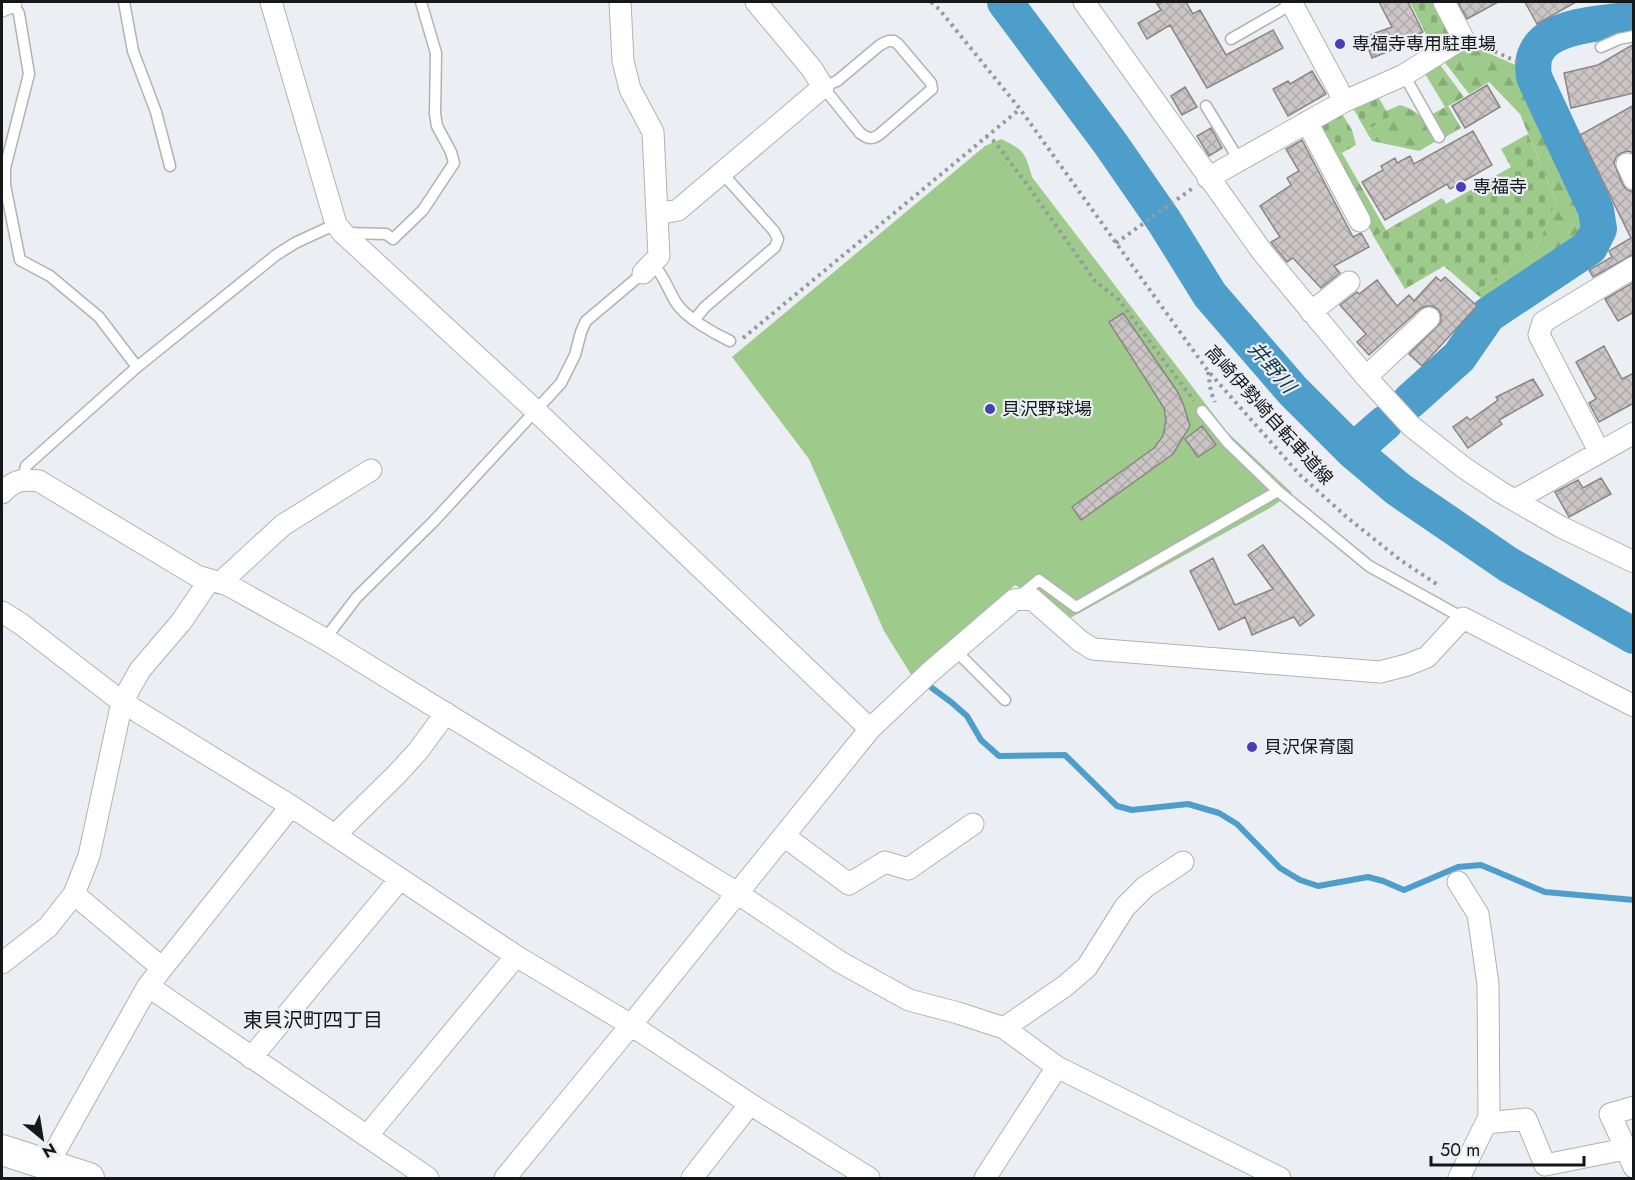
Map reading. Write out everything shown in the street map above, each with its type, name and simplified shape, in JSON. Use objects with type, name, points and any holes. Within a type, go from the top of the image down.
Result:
[{"type":"street","points":[[2,6],[12,2]]},
{"type":"street","points":[[271,2],[339,228],[536,410],[870,729]]},
{"type":"street","points":[[657,214],[678,210],[823,87],[812,69],[756,2]]},
{"type":"street","points":[[1084,2],[1201,183],[1410,426],[1463,467],[1515,500],[1560,527],[1634,562]]},
{"type":"street","points":[[1201,183],[1343,102],[1404,75],[1464,38],[1444,2]]},
{"type":"street","points":[[622,3],[622,61],[630,89],[653,132],[659,256],[648,269]]},
{"type":"street","points":[[1292,3],[1343,102]]},
{"type":"street","points":[[1307,122],[1360,221]]},
{"type":"street","points":[[1599,451],[1539,335],[1543,322],[1634,267]]},
{"type":"street","points":[[1311,312],[1349,282]]},
{"type":"street","points":[[1366,377],[1429,318]]},
{"type":"street","points":[[1515,500],[1634,433]]},
{"type":"street","points":[[2,963],[48,927],[74,894],[89,856],[122,702],[140,670],[215,582],[283,525],[371,470]]},
{"type":"street","points":[[2,493],[23,479],[39,481],[197,576],[228,585],[325,639],[737,893],[840,962],[909,1000],[1004,1028],[1057,1067],[1248,1172],[1280,1179]]},
{"type":"street","points":[[505,1179],[870,729],[929,673],[1014,600],[1031,598],[1080,641],[1093,649],[1380,672],[1428,657],[1463,618],[1634,706]]},
{"type":"street","points":[[2,612],[21,624],[122,702],[291,806],[516,956],[631,1025],[869,1179]]},
{"type":"street","points":[[335,835],[397,774],[446,713]]},
{"type":"street","points":[[40,1171],[148,986],[291,806]]},
{"type":"street","points":[[784,836],[849,884],[885,862],[909,869],[973,824]]},
{"type":"street","points":[[1004,1028],[1065,986],[1087,967],[1125,907],[1145,887],[1183,862]]},
{"type":"street","points":[[251,1058],[400,879]]},
{"type":"street","points":[[1458,882],[1478,914],[1488,984],[1489,1117],[1459,1179]]},
{"type":"street","points":[[74,894],[162,968]]},
{"type":"street","points":[[367,1136],[516,956]]},
{"type":"street","points":[[148,986],[428,1179]]},
{"type":"street","points":[[985,1179],[1057,1067]]},
{"type":"street","points":[[692,1179],[750,1104]]},
{"type":"street","points":[[1486,1123],[1526,1119],[1545,1166],[1629,1158],[1610,1114],[1634,1107]]},
{"type":"street","points":[[2,1150],[40,1171],[89,1179]]},
{"type":"lane","points":[[12,2],[19,14],[29,74],[5,168],[4,185],[20,260],[50,276],[99,317],[137,367]]},
{"type":"lane","points":[[124,2],[133,51],[156,112],[170,166]]},
{"type":"lane","points":[[23,479],[27,465],[137,367],[276,255],[305,238],[339,228],[386,234],[393,239],[423,210],[453,163],[451,152],[437,126],[435,114],[436,54],[421,2]]},
{"type":"lane","points":[[1231,39],[1292,3]]},
{"type":"lane","points":[[1601,47],[1634,36]]},
{"type":"lane","points":[[894,41],[931,83],[932,89],[880,135],[867,139],[823,87],[837,81],[880,45],[894,41]]},
{"type":"lane","points":[[1404,75],[1439,137]]},
{"type":"lane","points":[[1206,106],[1239,160]]},
{"type":"lane","points":[[695,319],[705,307],[775,247],[778,240],[774,231],[722,173]]},
{"type":"lane","points":[[325,639],[357,597],[434,521],[561,383],[575,355],[586,321],[648,269],[664,277],[676,304],[715,334],[730,341]]},
{"type":"lane","points":[[1202,411],[1228,443],[1278,491],[1369,566],[1463,618]]},
{"type":"lane","points":[[1014,600],[1039,580],[1076,607],[1278,491]]},
{"type":"lane","points":[[956,651],[1005,700]]},
{"type":"path","name":"高崎伊勢崎自転車道線","points":[[931,2],[1020,109],[1208,371],[1300,475],[1399,559],[1444,589]]},
{"type":"path","points":[[1464,38],[1522,64]]},
{"type":"path","points":[[730,341],[745,337],[1020,109]]},
{"type":"path","points":[[986,136],[995,142],[1026,183],[1095,281],[1119,300],[1202,411]]},
{"type":"path","points":[[1116,243],[1201,183]]},
{"type":"green space","points":[[1410,2],[1439,2],[1457,32],[1434,50]]},
{"type":"green space","points":[[1466,43],[1522,68],[1527,86],[1587,216],[1579,240],[1487,303],[1475,293],[1537,247],[1556,201],[1520,114],[1489,82],[1469,94],[1443,60]]},
{"type":"green space","points":[[1438,62],[1464,97],[1448,106],[1461,128],[1444,138],[1431,115],[1445,107],[1424,72]]},
{"type":"green space","points":[[1377,95],[1390,117],[1366,131],[1352,106]]},
{"type":"green space","points":[[1400,105],[1414,111],[1422,118],[1436,141],[1419,151],[1372,141],[1366,131],[1390,117],[1386,111]]},
{"type":"green space","points":[[1341,112],[1352,130],[1356,145],[1333,158],[1315,126]]},
{"type":"green space","points":[[1528,134],[1556,201],[1537,247],[1475,293],[1444,266],[1405,289],[1374,237],[1442,198],[1446,204],[1511,167],[1501,149]]},
{"type":"green space","name":"貝沢野球場","points":[[1001,139],[1023,153],[1032,177],[1227,432],[1292,493],[1270,508],[1070,618],[1015,585],[912,676],[884,631],[809,459],[732,357],[985,146]]},
{"type":"green space","points":[[1342,153],[1386,230],[1374,237],[1333,158]]},
{"type":"building","points":[[1156,2],[1186,2],[1193,14],[1200,10],[1226,55],[1273,30],[1283,48],[1207,88],[1170,25],[1147,39],[1138,23],[1161,10]]},
{"type":"building","points":[[1379,2],[1408,2],[1423,32],[1392,50],[1372,58],[1364,37],[1392,27]]},
{"type":"building","points":[[1458,2],[1498,2],[1467,19]]},
{"type":"building","points":[[1525,2],[1576,2],[1537,24]]},
{"type":"building","points":[[1634,44],[1634,93],[1571,108],[1564,73],[1598,65]]},
{"type":"building","points":[[1312,71],[1326,94],[1288,116],[1273,89],[1288,81],[1290,84]]},
{"type":"building","points":[[1487,85],[1500,107],[1465,128],[1452,106]]},
{"type":"building","points":[[1185,87],[1197,107],[1182,115],[1171,96]]},
{"type":"building","points":[[1634,105],[1634,153],[1628,151],[1621,153],[1616,157],[1614,163],[1623,185],[1627,190],[1634,192],[1634,254],[1593,277],[1589,270],[1612,257],[1609,251],[1631,238],[1580,135]]},
{"type":"building","points":[[1211,128],[1222,148],[1209,156],[1197,136]]},
{"type":"building","points":[[1473,131],[1492,165],[1450,189],[1447,184],[1385,220],[1362,182],[1383,170],[1381,166],[1395,158],[1397,163],[1410,156],[1414,164]]},
{"type":"building","points":[[1302,140],[1353,237],[1361,233],[1369,247],[1334,266],[1340,273],[1321,288],[1293,258],[1287,262],[1273,245],[1271,242],[1280,237],[1260,206],[1291,185],[1287,178],[1299,171],[1286,149]]},
{"type":"building","points":[[1436,277],[1441,281],[1445,277],[1477,306],[1422,366],[1409,354],[1441,322],[1438,309],[1432,306],[1420,309],[1369,355],[1357,342],[1366,334],[1340,305],[1377,280],[1397,306],[1409,295],[1414,301]]},
{"type":"building","points":[[1634,282],[1634,312],[1618,321],[1605,299]]},
{"type":"building","points":[[1123,313],[1177,391],[1190,426],[1173,454],[1081,520],[1072,507],[1154,448],[1163,436],[1166,420],[1164,408],[1109,322]]},
{"type":"building","points":[[1604,346],[1622,379],[1634,373],[1634,403],[1599,422],[1589,403],[1596,399],[1576,362]]},
{"type":"building","points":[[1533,379],[1543,395],[1499,420],[1502,424],[1468,448],[1453,427],[1467,417],[1470,420],[1498,400],[1496,397]]},
{"type":"building","points":[[1202,426],[1216,445],[1198,457],[1185,439]]},
{"type":"building","points":[[1601,478],[1611,494],[1569,517],[1555,492],[1578,480],[1583,488]]},
{"type":"building","points":[[1263,545],[1314,615],[1300,626],[1294,617],[1252,635],[1245,617],[1219,630],[1190,571],[1213,558],[1235,605],[1273,589],[1248,555]]},
{"type":"waterway","name":"井野川","points":[[1005,2],[1110,143],[1164,221],[1210,295],[1293,391],[1353,451],[1398,489],[1509,565],[1634,636]]},
{"type":"waterway","points":[[1410,401],[1459,357],[1488,315],[1590,247],[1599,229],[1596,210],[1534,77],[1534,59],[1543,43],[1552,36],[1579,27],[1634,19]]},
{"type":"waterway","points":[[1353,451],[1385,423]]},
{"type":"waterway","points":[[932,688],[967,716],[981,740],[999,756],[1065,755],[1117,806],[1132,810],[1188,804],[1219,813],[1237,824],[1280,868],[1300,880],[1318,886],[1368,877],[1404,890],[1458,867],[1481,865],[1545,892],[1634,900]]},
{"type":"place","name":"専福寺専用駐車場","points":[[1340,44]]},
{"type":"place","name":"専福寺","points":[[1461,187]]},
{"type":"place","name":"貝沢野球場","points":[[990,409]]},
{"type":"place","name":"貝沢保育園","points":[[1252,747]]},
{"type":"district","name":"東貝沢町四丁目","points":[[313,1020]]}]
